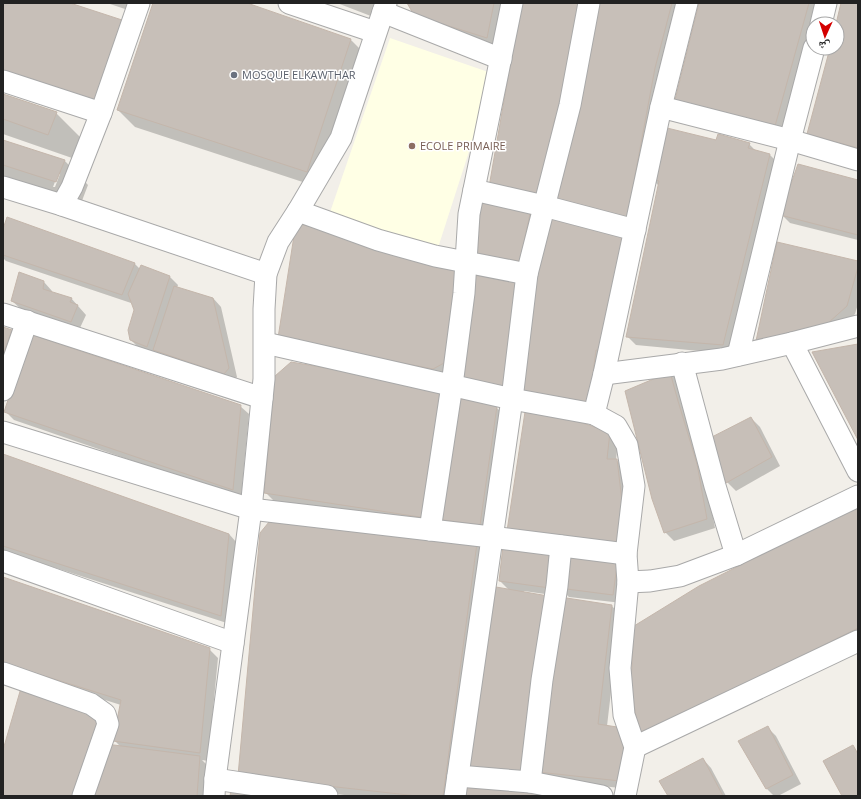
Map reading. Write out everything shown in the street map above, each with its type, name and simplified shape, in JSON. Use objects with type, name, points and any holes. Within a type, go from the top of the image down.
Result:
[{"type":"street","points":[[62,205],[72,187],[102,112],[139,3]]},
{"type":"street","points":[[289,3],[375,32]]},
{"type":"street","points":[[430,530],[464,293],[469,214],[512,3]]},
{"type":"street","points":[[589,3],[570,105],[527,274],[512,399],[456,786],[530,782],[602,796]]},
{"type":"street","points":[[594,414],[604,374],[661,107],[687,3]]},
{"type":"street","points":[[823,16],[826,3]]},
{"type":"street","points":[[327,796],[214,787],[251,509],[264,379],[264,309],[266,274],[278,242],[341,138],[384,8],[501,59]]},
{"type":"street","points":[[738,355],[812,56]]},
{"type":"street","points":[[3,81],[102,112]]},
{"type":"street","points":[[661,107],[790,140],[858,160]]},
{"type":"street","points":[[3,188],[62,205],[266,274]]},
{"type":"street","points":[[474,190],[544,206],[635,230]]},
{"type":"street","points":[[298,211],[378,240],[435,256],[527,274]]},
{"type":"street","points":[[3,314],[262,398]]},
{"type":"street","points":[[3,390],[27,321]]},
{"type":"street","points":[[604,374],[738,355],[858,326]]},
{"type":"street","points":[[264,343],[512,399],[594,414],[616,426],[627,445],[634,486],[626,554],[628,582],[620,668],[624,715],[634,747],[625,796]]},
{"type":"street","points":[[792,343],[858,471]]},
{"type":"street","points":[[682,364],[715,486],[736,555]]},
{"type":"street","points":[[3,432],[251,509],[626,554]]},
{"type":"street","points":[[628,582],[650,581],[680,576],[736,555],[858,496]]},
{"type":"street","points":[[530,782],[542,680],[561,546]]},
{"type":"street","points":[[3,561],[233,642]]},
{"type":"street","points":[[634,747],[858,641]]},
{"type":"street","points":[[3,674],[91,704],[105,714],[108,724],[83,796]]},
{"type":"shaded area","name":"ECOLE PRIMAIRE","points":[[390,38],[494,74],[436,254],[328,218]]},
{"type":"building","points":[[3,3],[70,3],[122,20],[95,101],[3,71]]},
{"type":"building","name":"MOSQUE ELKAWTHAR","points":[[153,3],[247,3],[351,39],[307,172],[117,110]]},
{"type":"building","points":[[407,3],[494,3],[487,38],[414,15]]},
{"type":"building","points":[[521,3],[579,3],[562,120],[555,118],[539,199],[489,187]]},
{"type":"building","points":[[596,3],[672,3],[655,68],[627,219],[555,203]]},
{"type":"building","points":[[699,3],[809,3],[775,126],[675,100]]},
{"type":"building","points":[[841,3],[858,3],[858,148],[807,134],[828,56],[845,56],[845,16],[838,16]]},
{"type":"building","points":[[3,94],[57,112],[48,135],[3,119]]},
{"type":"building","points":[[663,127],[716,140],[718,134],[750,143],[748,148],[770,154],[723,345],[626,337],[659,181],[650,178]]},
{"type":"building","points":[[3,140],[65,160],[56,182],[3,165]]},
{"type":"building","points":[[798,164],[858,180],[858,235],[780,215]]},
{"type":"building","points":[[481,197],[531,209],[520,261],[477,255]]},
{"type":"building","points":[[549,210],[625,234],[602,351],[596,350],[593,373],[597,377],[589,408],[514,390]]},
{"type":"building","points":[[7,217],[135,263],[122,295],[3,255],[3,229]]},
{"type":"building","points":[[296,223],[411,251],[459,270],[444,363],[433,369],[278,338]]},
{"type":"building","points":[[777,242],[858,261],[858,267],[847,306],[828,323],[756,341]]},
{"type":"building","points":[[141,265],[170,276],[147,347],[130,340],[128,330],[134,310],[128,294]]},
{"type":"building","points":[[474,268],[521,279],[503,390],[456,377]]},
{"type":"building","points":[[19,272],[44,281],[43,289],[72,298],[70,302],[78,305],[71,322],[11,301]]},
{"type":"building","points":[[174,286],[213,298],[229,368],[224,374],[153,350]]},
{"type":"building","points":[[3,327],[12,330],[3,355]]},
{"type":"building","points":[[30,334],[241,405],[233,490],[4,412]]},
{"type":"building","points":[[858,344],[858,440],[812,352]]},
{"type":"building","points":[[291,362],[444,388],[426,518],[264,493],[275,376]]},
{"type":"building","points":[[670,372],[697,464],[707,519],[664,533],[652,499],[625,391]]},
{"type":"building","points":[[465,398],[497,406],[480,525],[443,520],[439,514],[456,402]]},
{"type":"building","points":[[525,412],[570,419],[610,432],[607,459],[617,459],[623,510],[619,543],[507,531]]},
{"type":"building","points":[[751,417],[772,457],[726,483],[708,439]]},
{"type":"building","points":[[3,454],[229,534],[221,616],[3,546]]},
{"type":"building","points":[[858,506],[858,628],[639,738],[631,683],[634,626],[699,586]]},
{"type":"building","points":[[269,522],[477,543],[443,796],[417,796],[238,776],[260,533]]},
{"type":"building","points":[[503,546],[558,551],[550,588],[499,581]]},
{"type":"building","points":[[561,549],[618,558],[613,595],[559,588]]},
{"type":"building","points":[[3,577],[210,648],[200,753],[113,741],[121,700],[3,663]]},
{"type":"building","points":[[496,587],[548,596],[523,772],[466,766],[482,654]]},
{"type":"building","points":[[560,597],[612,605],[598,724],[617,727],[626,754],[620,781],[538,772]]},
{"type":"building","points":[[21,688],[101,718],[76,796],[3,796],[3,750]]},
{"type":"building","points":[[768,726],[793,775],[766,789],[738,741]]},
{"type":"building","points":[[106,744],[200,756],[197,796],[90,796]]},
{"type":"building","points":[[853,745],[858,754],[858,796],[842,796],[823,761]]},
{"type":"building","points":[[703,758],[723,796],[668,796],[659,781]]},
{"type":"building","points":[[462,778],[559,796],[462,796]]},
{"type":"building","points":[[231,790],[274,796],[230,796]]},
{"type":"place","name":"MOSQUE ELKAWTHAR","points":[[234,75]]},
{"type":"place","name":"ECOLE PRIMAIRE","points":[[412,146]]}]
